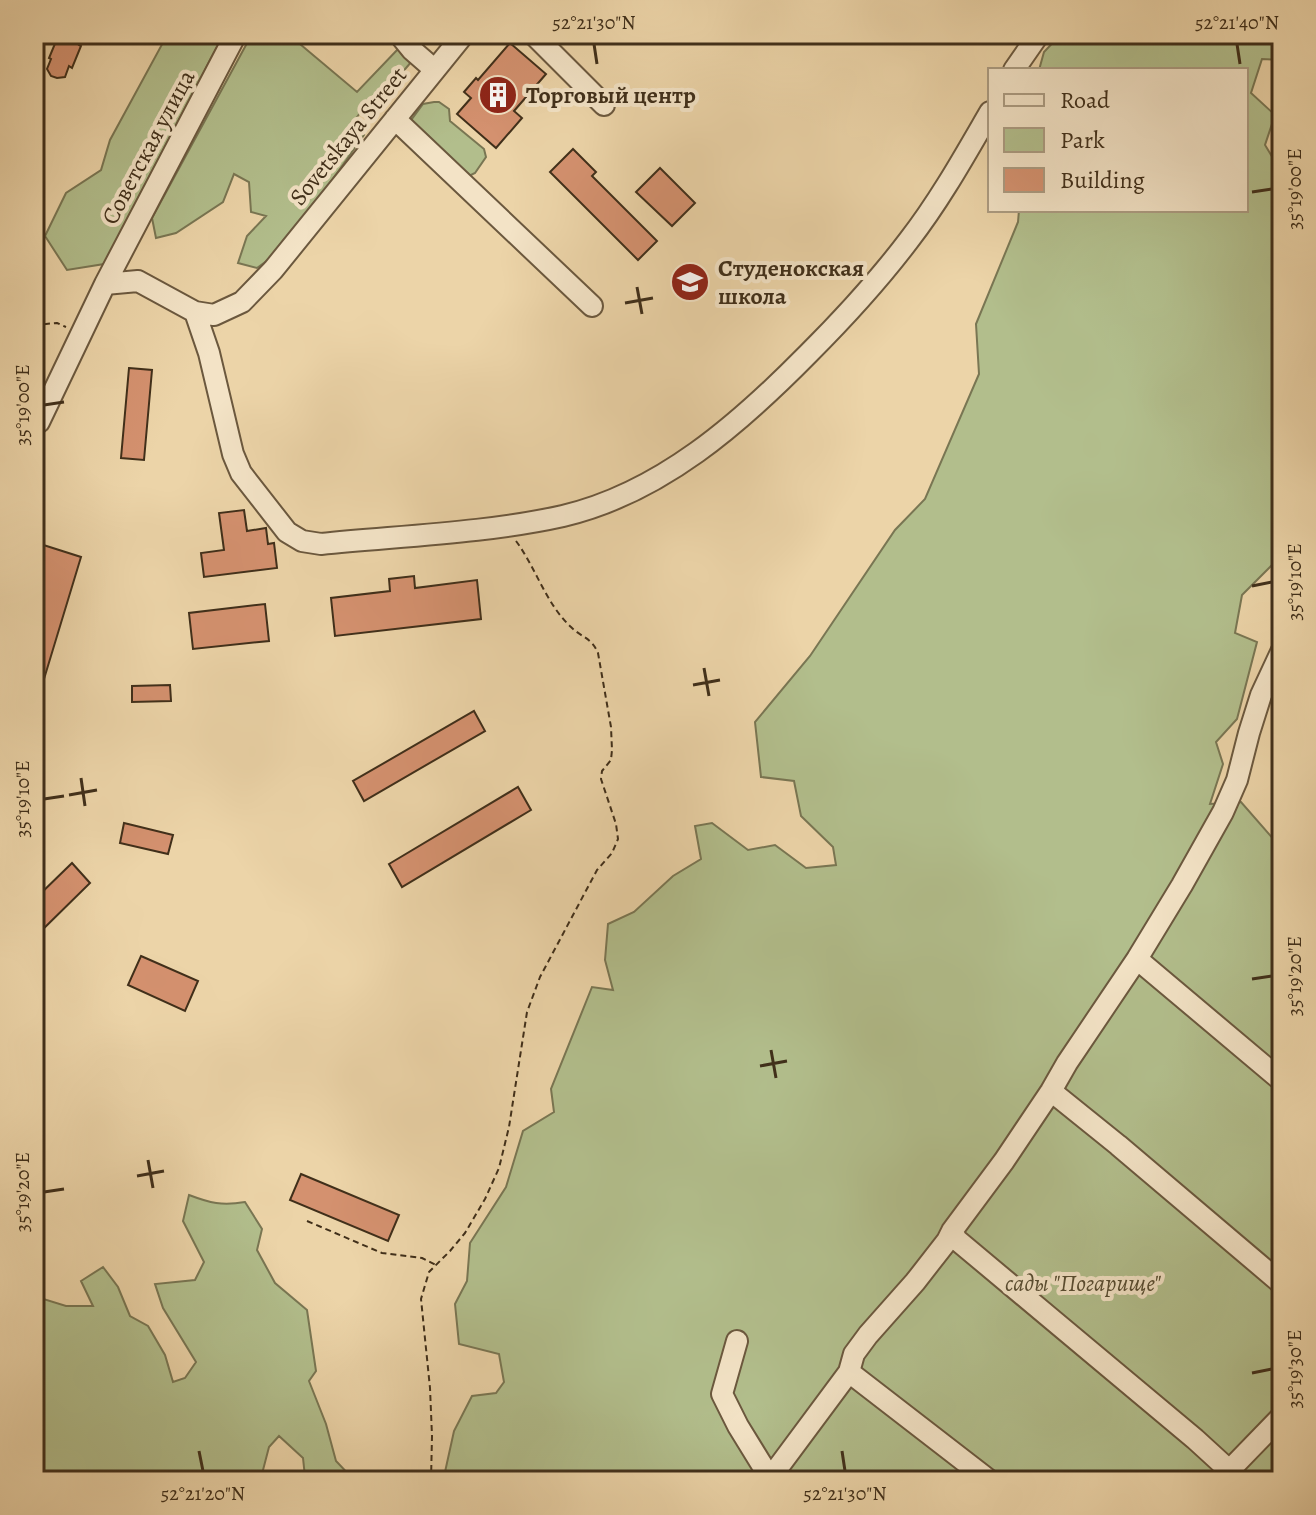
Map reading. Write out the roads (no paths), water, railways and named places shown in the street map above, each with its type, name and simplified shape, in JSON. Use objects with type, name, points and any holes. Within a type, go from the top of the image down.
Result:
[{"type":"street","name":"Советская улица","points":[[34,426],[39,422],[105,284],[236,34]]},
{"type":"street","points":[[399,34],[435,70]]},
{"type":"street","name":"Sovetskaya Street","points":[[195,312],[214,315],[242,302],[273,270],[464,34]]},
{"type":"street","points":[[533,34],[604,105]]},
{"type":"street","points":[[1015,68],[1039,34]]},
{"type":"street","points":[[105,284],[138,281],[195,312],[209,353],[233,454],[241,473],[287,532],[302,541],[321,544],[564,516],[607,502],[649,482],[740,420],[851,310],[910,239],[988,115]]},
{"type":"street","points":[[395,119],[592,306]]},
{"type":"street","points":[[737,1341],[722,1394],[769,1480],[849,1372],[854,1354],[947,1241],[1004,1161],[1137,959],[1223,812],[1237,780],[1261,695],[1282,650]]},
{"type":"street","points":[[1137,959],[1282,1081]]},
{"type":"street","points":[[1051,1091],[1282,1284]]},
{"type":"street","points":[[952,1231],[957,1240],[1195,1439],[1224,1476],[1282,1416]]},
{"type":"street","points":[[849,1372],[990,1481]]},
{"type":"place","name":"Торговый центр","points":[[498,95]]},
{"type":"place","name":"Студенокская школа","points":[[690,282]]},
{"type":"park label","name":"сады \"Погарище\"","points":[[1083,1283]]}]
